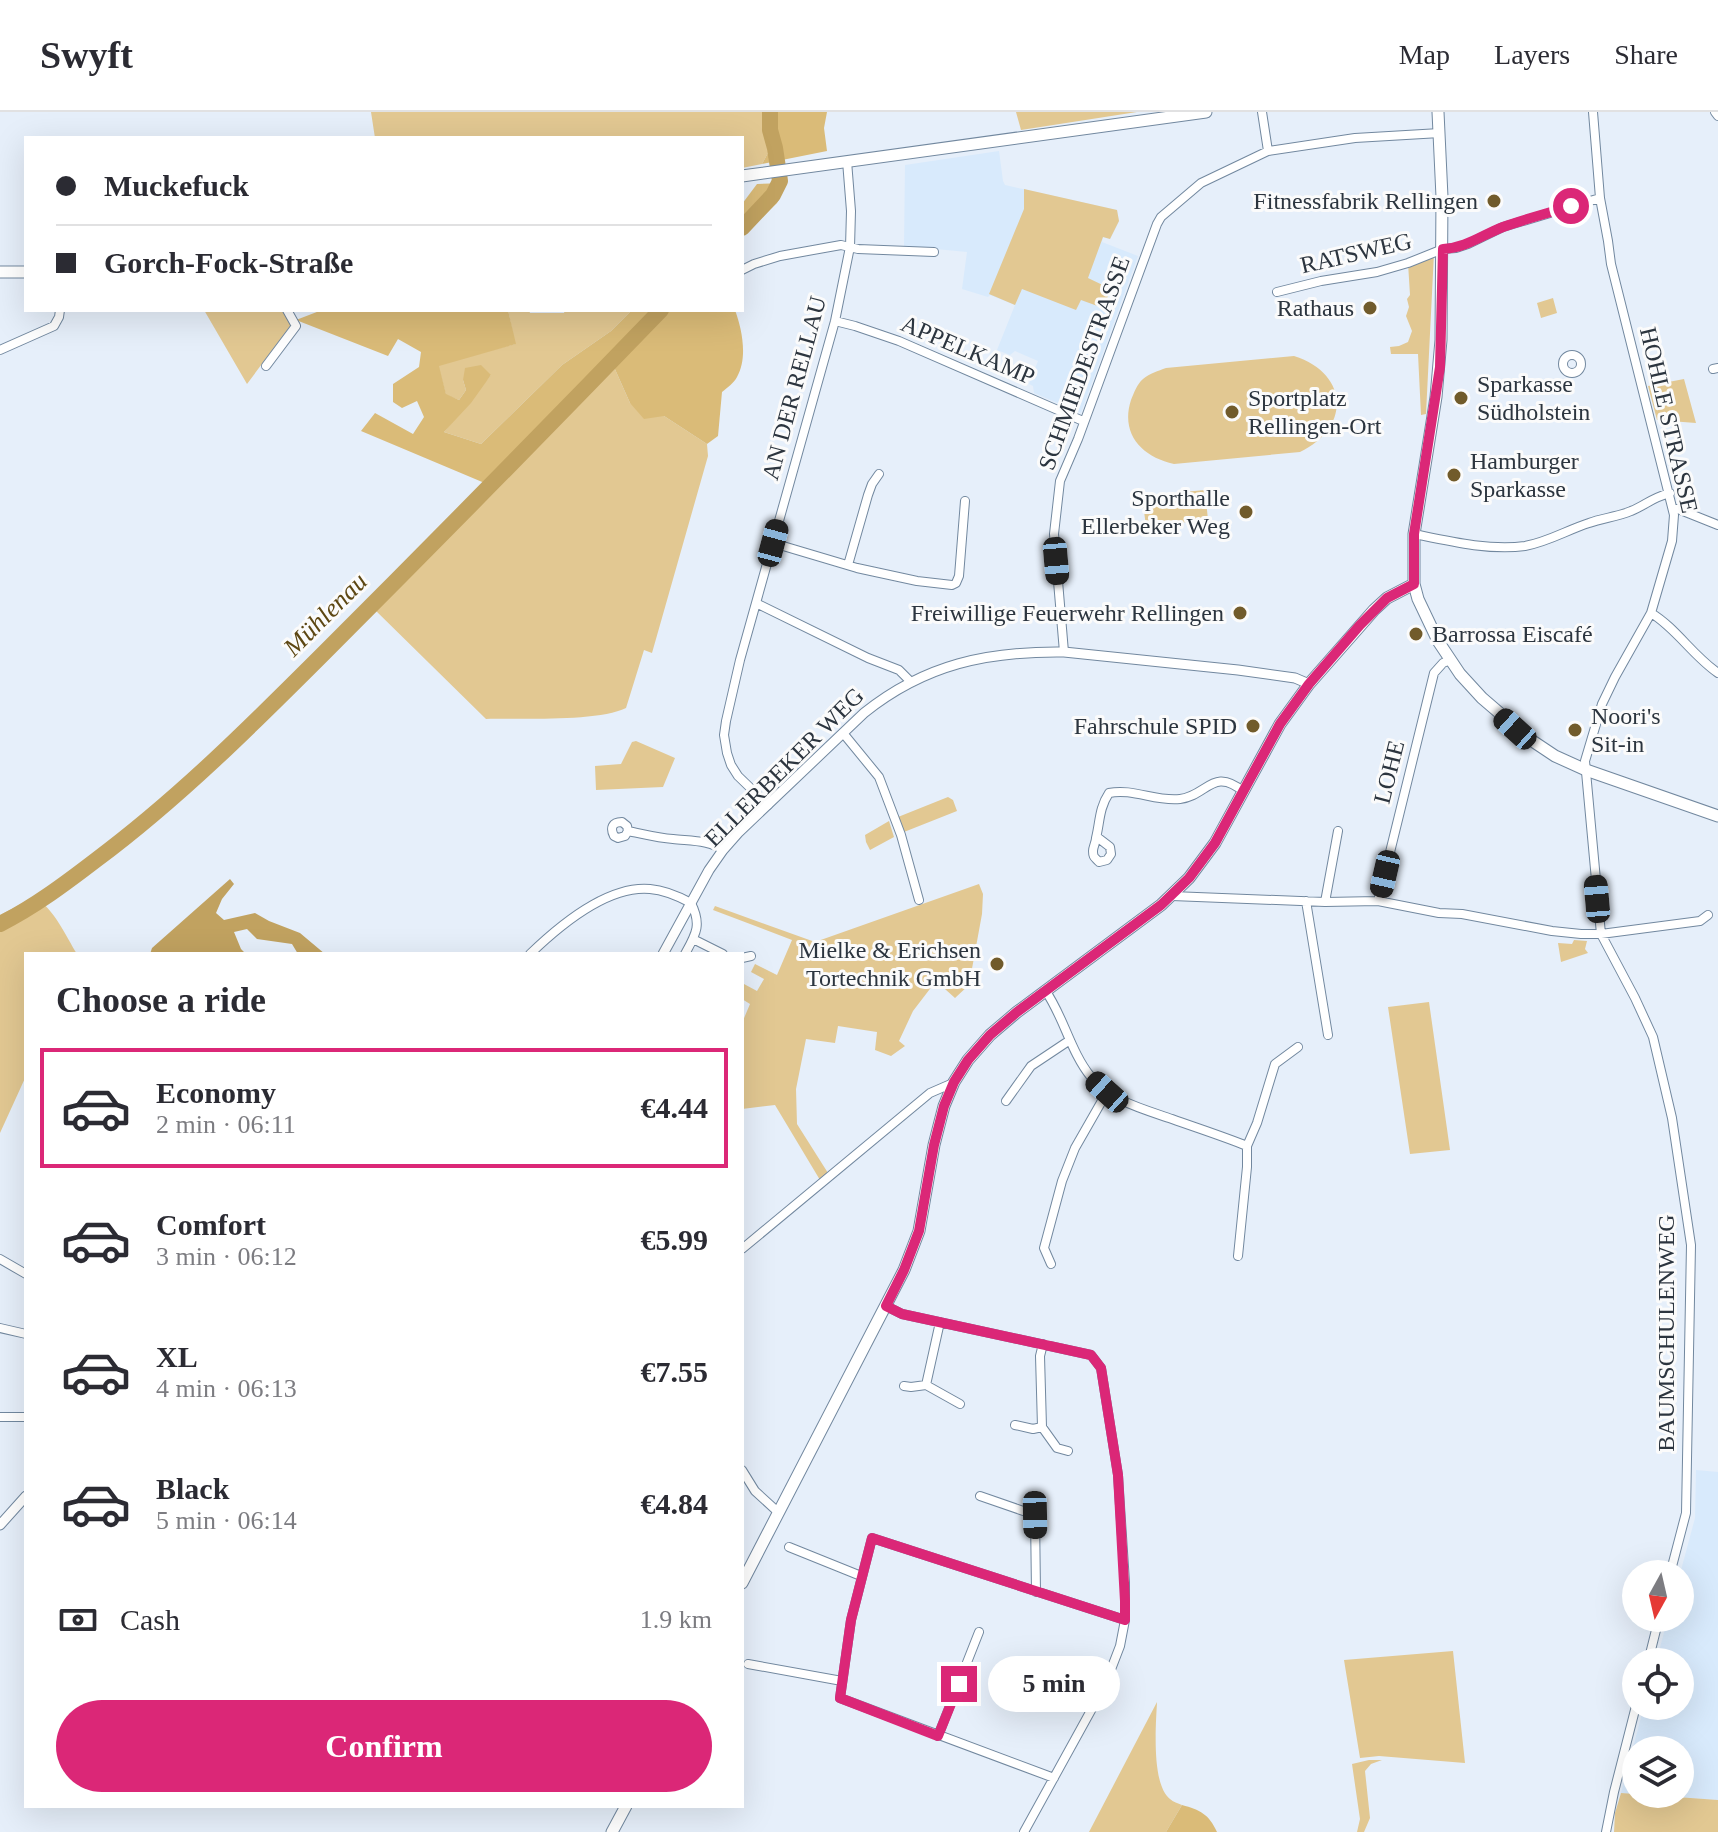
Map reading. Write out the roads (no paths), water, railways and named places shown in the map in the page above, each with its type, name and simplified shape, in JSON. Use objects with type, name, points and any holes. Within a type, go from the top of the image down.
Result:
[{"type":"main road","points":[[744,176],[1206,112]]},
{"type":"main road","points":[[1438,112],[1443,249],[1440,367],[1414,534],[1414,584],[1418,599],[1450,660],[1482,698],[1515,729],[1555,756],[1586,770],[1718,816]]},
{"type":"main road","points":[[0,272],[24,272]]},
{"type":"main road","points":[[744,1579],[904,1270],[919,1231],[938,1126],[954,1082],[968,1060],[984,1041],[1045,990],[1172,896],[1204,860],[1228,823],[1280,724],[1309,684],[1387,598],[1414,584]]},
{"type":"main road","points":[[612,1832],[625,1808]]},
{"type":"street","points":[[1262,112],[1268,151]]},
{"type":"street","name":"HOHLE STRASSE","points":[[1586,770],[1586,755],[1602,704],[1651,613],[1672,541],[1674,509],[1611,264],[1600,198],[1593,112]]},
{"type":"street","name":"SCHMIEDESTRASSE","points":[[1064,652],[1054,534],[1060,481],[1161,217],[1201,183],[1268,151],[1355,138],[1440,133]]},
{"type":"street","name":"AN DER RELLAU","points":[[768,805],[731,765],[724,735],[730,697],[835,321],[850,247],[847,161]]},
{"type":"street","name":"RATSWEG","points":[[1277,292],[1408,263],[1443,249],[1468,244],[1490,232],[1537,216],[1600,198]]},
{"type":"street","points":[[744,269],[780,256],[841,245],[934,252]]},
{"type":"street","points":[[0,350],[54,326],[60,312]]},
{"type":"street","points":[[266,366],[296,326],[288,312]]},
{"type":"street","name":"APPELKAMP","points":[[835,321],[899,341],[1083,421]]},
{"type":"street","points":[[848,565],[868,495],[879,474]]},
{"type":"street","points":[[1414,534],[1459,543],[1525,546],[1631,511],[1655,497],[1670,493]]},
{"type":"street","points":[[773,543],[848,565],[917,581],[952,585],[959,576],[965,501]]},
{"type":"street","points":[[1674,509],[1718,525]]},
{"type":"street","points":[[756,603],[846,648],[899,670],[911,682]]},
{"type":"street","points":[[1651,613],[1718,673]]},
{"type":"street","name":"ELLERBEKER WEG","points":[[664,952],[709,870],[738,833],[885,697],[952,664],[1008,654],[1064,652],[1238,670],[1295,678],[1309,684]]},
{"type":"street","name":"LOHE","points":[[1378,901],[1434,673],[1450,660]]},
{"type":"street","points":[[843,733],[879,777],[901,835],[919,900]]},
{"type":"street","name":"BAUMSCHULENWEG","points":[[1586,770],[1601,934],[1653,1037],[1672,1118],[1691,1245],[1686,1513],[1674,1560]]},
{"type":"street","points":[[1097,837],[1099,816],[1109,793],[1119,791],[1181,799],[1222,781],[1244,792]]},
{"type":"street","points":[[628,831],[710,843],[723,850]]},
{"type":"street","points":[[1325,902],[1338,831]]},
{"type":"street","points":[[532,952],[581,912],[609,897],[637,889],[663,891],[691,903],[697,928],[686,952]]},
{"type":"street","points":[[1172,896],[1378,901],[1552,931],[1601,934],[1700,921],[1708,915]]},
{"type":"street","points":[[1306,901],[1328,1035]]},
{"type":"street","points":[[693,939],[719,952]]},
{"type":"street","points":[[1045,990],[1058,1010],[1081,1063],[1107,1092],[1136,1107],[1247,1146]]},
{"type":"street","points":[[1006,1101],[1031,1066],[1070,1040]]},
{"type":"street","points":[[1238,1256],[1247,1146],[1275,1064],[1298,1047]]},
{"type":"street","points":[[744,1247],[930,1093],[954,1082]]},
{"type":"street","points":[[1051,1264],[1044,1248],[1062,1181],[1075,1148],[1107,1092]]},
{"type":"street","points":[[0,1259],[24,1273]]},
{"type":"street","points":[[886,1306],[902,1314],[1091,1355],[1101,1368],[1118,1475],[1125,1620],[1120,1646],[1105,1685],[1024,1832]]},
{"type":"street","points":[[926,1385],[940,1322]]},
{"type":"street","points":[[0,1328],[24,1334]]},
{"type":"street","points":[[1043,1344],[1040,1356],[1042,1427],[1057,1448],[1068,1451]]},
{"type":"street","points":[[904,1386],[926,1385],[960,1404]]},
{"type":"street","points":[[0,1417],[24,1417]]},
{"type":"street","points":[[1015,1425],[1033,1429],[1042,1427]]},
{"type":"street","points":[[744,1473],[755,1491],[779,1513]]},
{"type":"street","points":[[980,1496],[1035,1515],[1036,1592]]},
{"type":"street","points":[[0,1525],[24,1498]]},
{"type":"street","points":[[1054,1778],[840,1698],[851,1620],[872,1538],[1125,1620]]},
{"type":"street","points":[[789,1547],[861,1576]]},
{"type":"street","points":[[938,1736],[979,1632]]},
{"type":"street","points":[[748,1664],[842,1681]]},
{"type":"street","points":[[1606,1832],[1632,1720]]},
{"type":"waterway","name":"Mühlenau","points":[[744,226],[773,195],[780,181],[770,130],[770,112]]},
{"type":"waterway","name":"Mühlenau","points":[[770,157],[776,156]]},
{"type":"waterway","name":"Mühlenau","points":[[0,924],[96,860],[157,812],[214,760],[410,567],[659,312]]},
{"type":"place","name":"Fitnessfabrik Rellingen","points":[[1494,201]]},
{"type":"place","name":"Rathaus","points":[[1370,308]]},
{"type":"place","name":"Sparkasse Südholstein","points":[[1461,398]]},
{"type":"place","name":"Sportplatz Rellingen-Ort","points":[[1232,412]]},
{"type":"place","name":"Hamburger Sparkasse","points":[[1454,475]]},
{"type":"place","name":"Sporthalle Ellerbeker Weg","points":[[1246,512]]},
{"type":"place","name":"Freiwillige Feuerwehr Rellingen","points":[[1240,613]]},
{"type":"place","name":"Barrossa Eiscafé","points":[[1416,634]]},
{"type":"place","name":"Fahrschule SPID","points":[[1253,726]]},
{"type":"place","name":"Noori's Sit-in","points":[[1575,730]]},
{"type":"place","name":"Mielke & Erichsen Tortechnik GmbH","points":[[997,964]]}]
